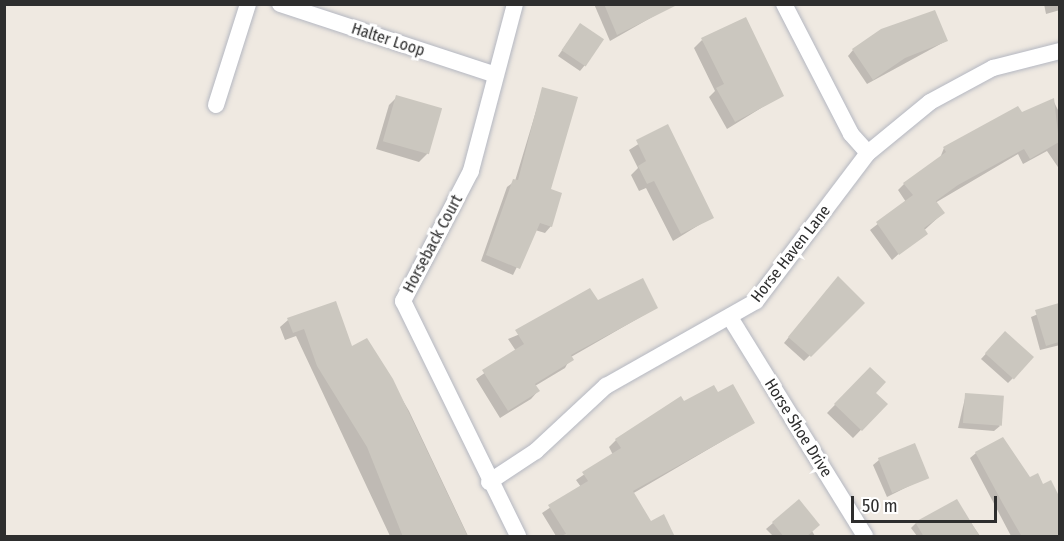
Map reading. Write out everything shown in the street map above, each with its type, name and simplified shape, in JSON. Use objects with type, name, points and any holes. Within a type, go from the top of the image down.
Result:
[{"type":"street","points":[[216,105],[248,4]]},
{"type":"street","name":"Halter Loop","points":[[279,4],[496,75]]},
{"type":"street","name":"Horseback Court","points":[[514,4],[471,171],[403,301],[489,482],[518,537]]},
{"type":"street","points":[[784,4],[851,134],[868,153]]},
{"type":"street","name":"Horse Haven Lane","points":[[489,482],[536,451],[606,386],[731,319],[756,301],[868,153],[930,102],[993,68],[1059,51]]},
{"type":"street","name":"Horse Shoe Drive","points":[[731,319],[865,537]]},
{"type":"building","points":[[604,4],[679,4],[617,35]]},
{"type":"building","points":[[935,10],[948,41],[905,58],[873,80],[852,49],[881,29]]},
{"type":"building","points":[[746,17],[784,96],[735,122],[716,88],[724,84],[701,38]]},
{"type":"building","points":[[580,23],[604,39],[586,67],[562,50]]},
{"type":"building","points":[[542,87],[578,97],[551,189],[562,193],[552,227],[540,223],[520,269],[486,255],[513,179],[518,180]]},
{"type":"building","points":[[396,95],[442,108],[429,154],[383,141]]},
{"type":"building","points":[[1054,98],[1059,142],[1030,159],[1024,149],[958,185],[936,201],[945,213],[924,228],[928,234],[899,255],[876,222],[913,195],[903,183],[946,152],[943,147],[1018,106],[1022,112]]},
{"type":"building","points":[[668,124],[714,218],[681,234],[654,181],[647,184],[638,166],[646,161],[636,140]]},
{"type":"building","points":[[838,276],[865,303],[811,357],[788,337]]},
{"type":"building","points":[[643,278],[658,308],[571,355],[574,360],[535,384],[540,391],[508,411],[482,370],[524,344],[515,330],[590,288],[598,300]]},
{"type":"building","points":[[336,301],[352,346],[367,338],[393,379],[468,537],[403,537],[367,447],[317,366],[304,329],[293,333],[287,318]]},
{"type":"building","points":[[1059,303],[1059,342],[1046,346],[1035,310]]},
{"type":"building","points":[[1005,331],[1034,357],[1014,379],[985,353]]},
{"type":"building","points":[[870,367],[886,382],[876,393],[888,404],[862,431],[834,404]]},
{"type":"building","points":[[733,384],[755,423],[633,491],[651,521],[664,514],[675,537],[568,537],[548,505],[588,481],[582,472],[621,448],[615,439],[681,396],[684,401],[714,385],[718,392]]},
{"type":"building","points":[[965,393],[1004,396],[1002,426],[963,423]]},
{"type":"building","points":[[1003,437],[1030,477],[1038,473],[1043,484],[1051,480],[1059,496],[1059,537],[1022,537],[1003,504],[975,452]]},
{"type":"building","points":[[915,443],[929,478],[892,493],[878,458]]},
{"type":"building","points":[[799,499],[820,525],[806,537],[784,537],[772,522]]},
{"type":"building","points":[[957,499],[980,537],[924,537],[915,522]]}]
